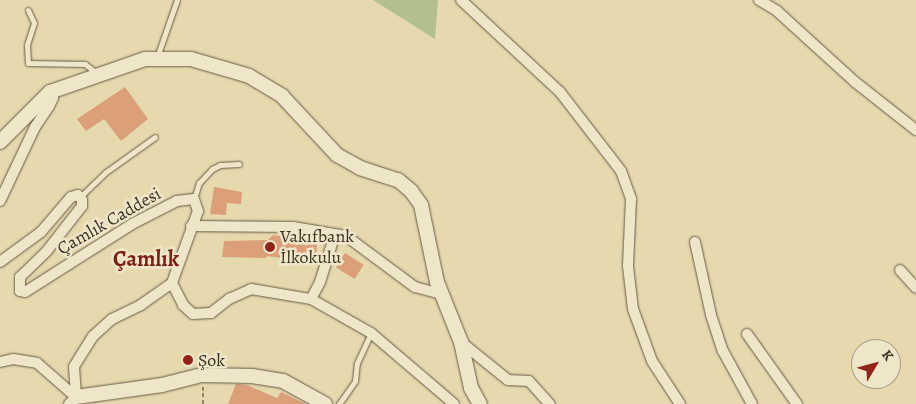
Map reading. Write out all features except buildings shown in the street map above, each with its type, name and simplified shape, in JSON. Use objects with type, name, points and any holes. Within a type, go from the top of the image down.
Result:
[{"type":"street","points":[[461,0],[560,92],[620,171],[630,200],[628,266],[633,309],[652,361],[680,404]]},
{"type":"street","points":[[759,0],[777,11],[855,82],[916,130]]},
{"type":"street","points":[[0,142],[50,92],[96,74],[157,57],[191,59],[249,76],[282,96],[337,155],[360,168],[406,185],[423,210],[441,294],[461,342],[470,388],[480,404]]},
{"type":"street","points":[[0,201],[34,127],[49,106],[52,98],[50,92]]},
{"type":"street","name":"Çamlık Caddesi","points":[[0,262],[42,232],[71,197],[80,197],[82,206],[46,252],[20,277],[20,291],[25,292],[74,258],[147,216],[177,201],[194,199]]},
{"type":"street","points":[[73,400],[74,367],[93,336],[112,319],[140,305],[172,283],[198,211],[194,199]]},
{"type":"street","points":[[191,226],[293,227],[346,236],[415,287],[441,294]]},
{"type":"street","points":[[311,299],[320,282],[335,234]]},
{"type":"street","points":[[695,242],[711,315],[723,351],[752,404]]},
{"type":"street","points":[[900,270],[916,288]]},
{"type":"street","points":[[172,283],[183,305],[193,314],[211,313],[229,299],[251,289],[311,299],[371,333],[454,404]]},
{"type":"street","points":[[747,334],[797,404]]},
{"type":"street","points":[[461,342],[508,380],[529,381],[550,404]]},
{"type":"street","points":[[0,362],[13,360],[37,363],[73,400]]},
{"type":"street","points":[[73,400],[162,385],[202,376],[252,376],[283,381],[325,404]]},
{"type":"lane","points":[[157,57],[177,0]]},
{"type":"lane","points":[[28,10],[34,23],[27,45],[28,64],[85,64],[96,74]]},
{"type":"lane","points":[[80,197],[106,172],[155,137]]},
{"type":"lane","points":[[194,199],[202,179],[212,169],[220,165],[240,164]]},
{"type":"lane","points":[[339,404],[355,382],[357,363],[371,333]]},
{"type":"path","points":[[202,376],[203,404]]},
{"type":"green space","points":[[373,0],[438,0],[435,39]]},
{"type":"place","name":"Vakıfbank İlkokulu","points":[[270,247]]},
{"type":"place","name":"Şok","points":[[188,360]]},
{"type":"district","name":"Çamlık","points":[[146,260]]}]
